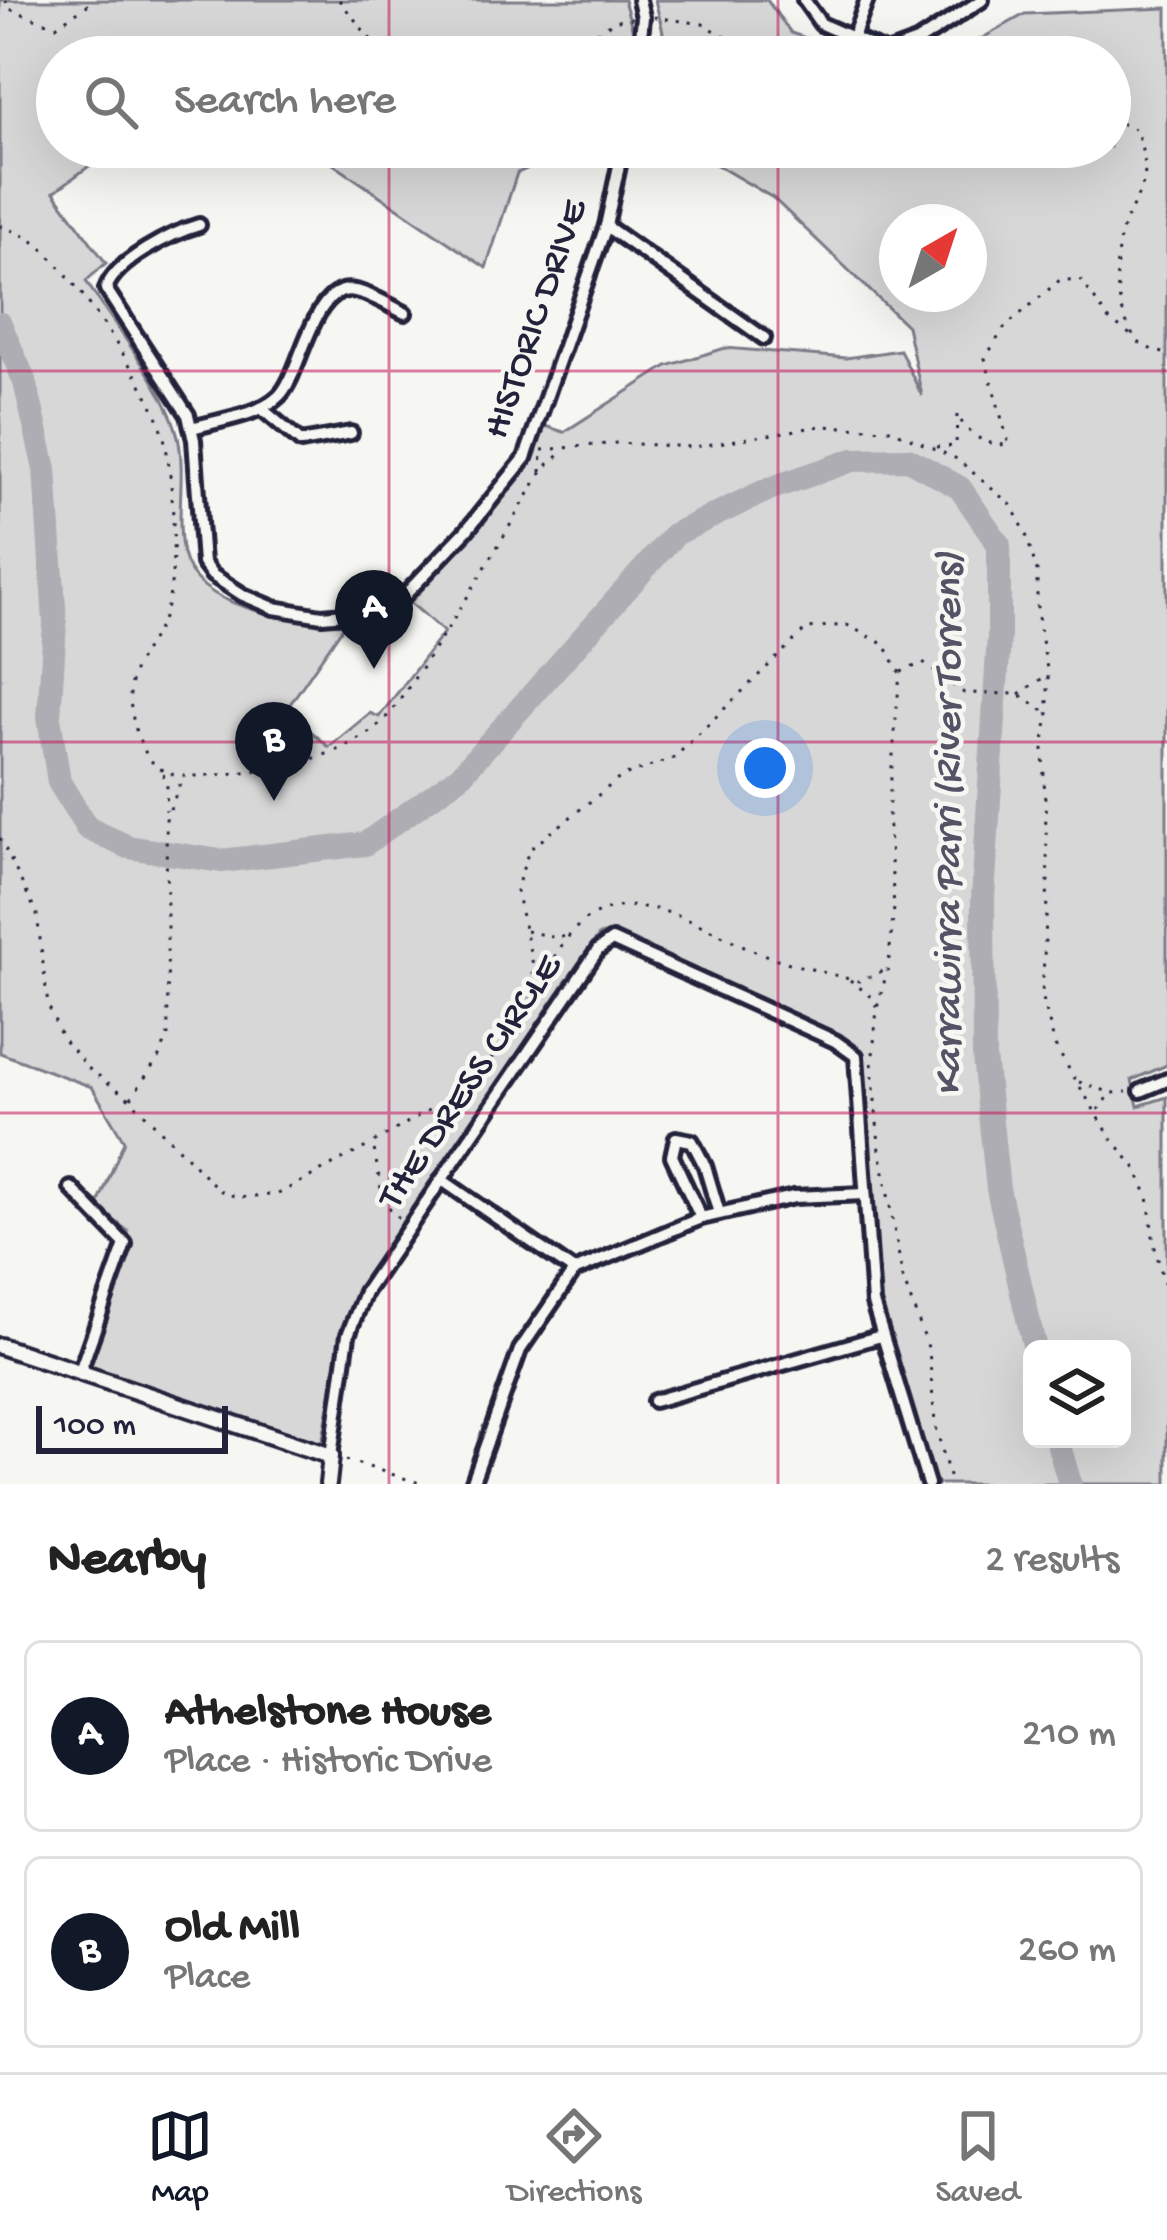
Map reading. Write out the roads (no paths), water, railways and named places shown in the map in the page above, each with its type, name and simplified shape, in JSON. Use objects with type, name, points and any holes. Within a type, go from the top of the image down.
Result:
[{"type":"street","points":[[639,0],[641,36]]},
{"type":"street","points":[[804,0],[821,24],[844,36]]},
{"type":"street","points":[[854,36],[867,0]]},
{"type":"street","points":[[924,36],[982,0]]},
{"type":"street","name":"HISTORIC DRIVE","points":[[199,225],[160,239],[110,278],[106,289],[180,401],[192,428],[200,552],[212,575],[229,588],[274,608],[322,616],[368,612],[402,598],[536,448],[606,226],[618,168]]},
{"type":"street","points":[[606,226],[764,338]]},
{"type":"street","points":[[192,428],[261,408],[281,394],[324,303],[337,292],[352,290],[406,314]]},
{"type":"street","points":[[261,408],[301,442],[351,433]]},
{"type":"street","name":"THE DRESS CIRCLE","points":[[339,1458],[348,1335],[355,1312],[598,950],[612,940],[835,1042],[856,1056],[873,1303],[928,1484]]},
{"type":"street","points":[[1141,1091],[1167,1080]]},
{"type":"street","points":[[701,1218],[672,1156],[676,1138],[692,1141],[719,1214]]},
{"type":"street","points":[[442,1180],[574,1270]]},
{"type":"street","points":[[71,1188],[125,1244],[80,1371]]},
{"type":"street","points":[[472,1484],[520,1350],[574,1270],[701,1218],[794,1197],[865,1194]]},
{"type":"street","points":[[655,1401],[881,1336]]},
{"type":"street","points":[[0,1346],[339,1458],[328,1484]]},
{"type":"waterway","name":"Karrawirra Parri (River Torrens)","points":[[0,324],[25,382],[45,469],[55,623],[49,717],[59,782],[87,828],[128,847],[221,861],[365,844],[460,776],[675,534],[769,489],[853,460],[908,459],[960,488],[999,545],[999,636],[983,898],[984,1057],[998,1189],[1033,1340]]},
{"type":"waterway","name":"Karrawirra Parri (River Torrens)","points":[[1060,1448],[1070,1484]]},
{"type":"place","name":"Athelstone House","points":[[374,669]]},
{"type":"place","name":"Old Mill","points":[[274,801]]}]
